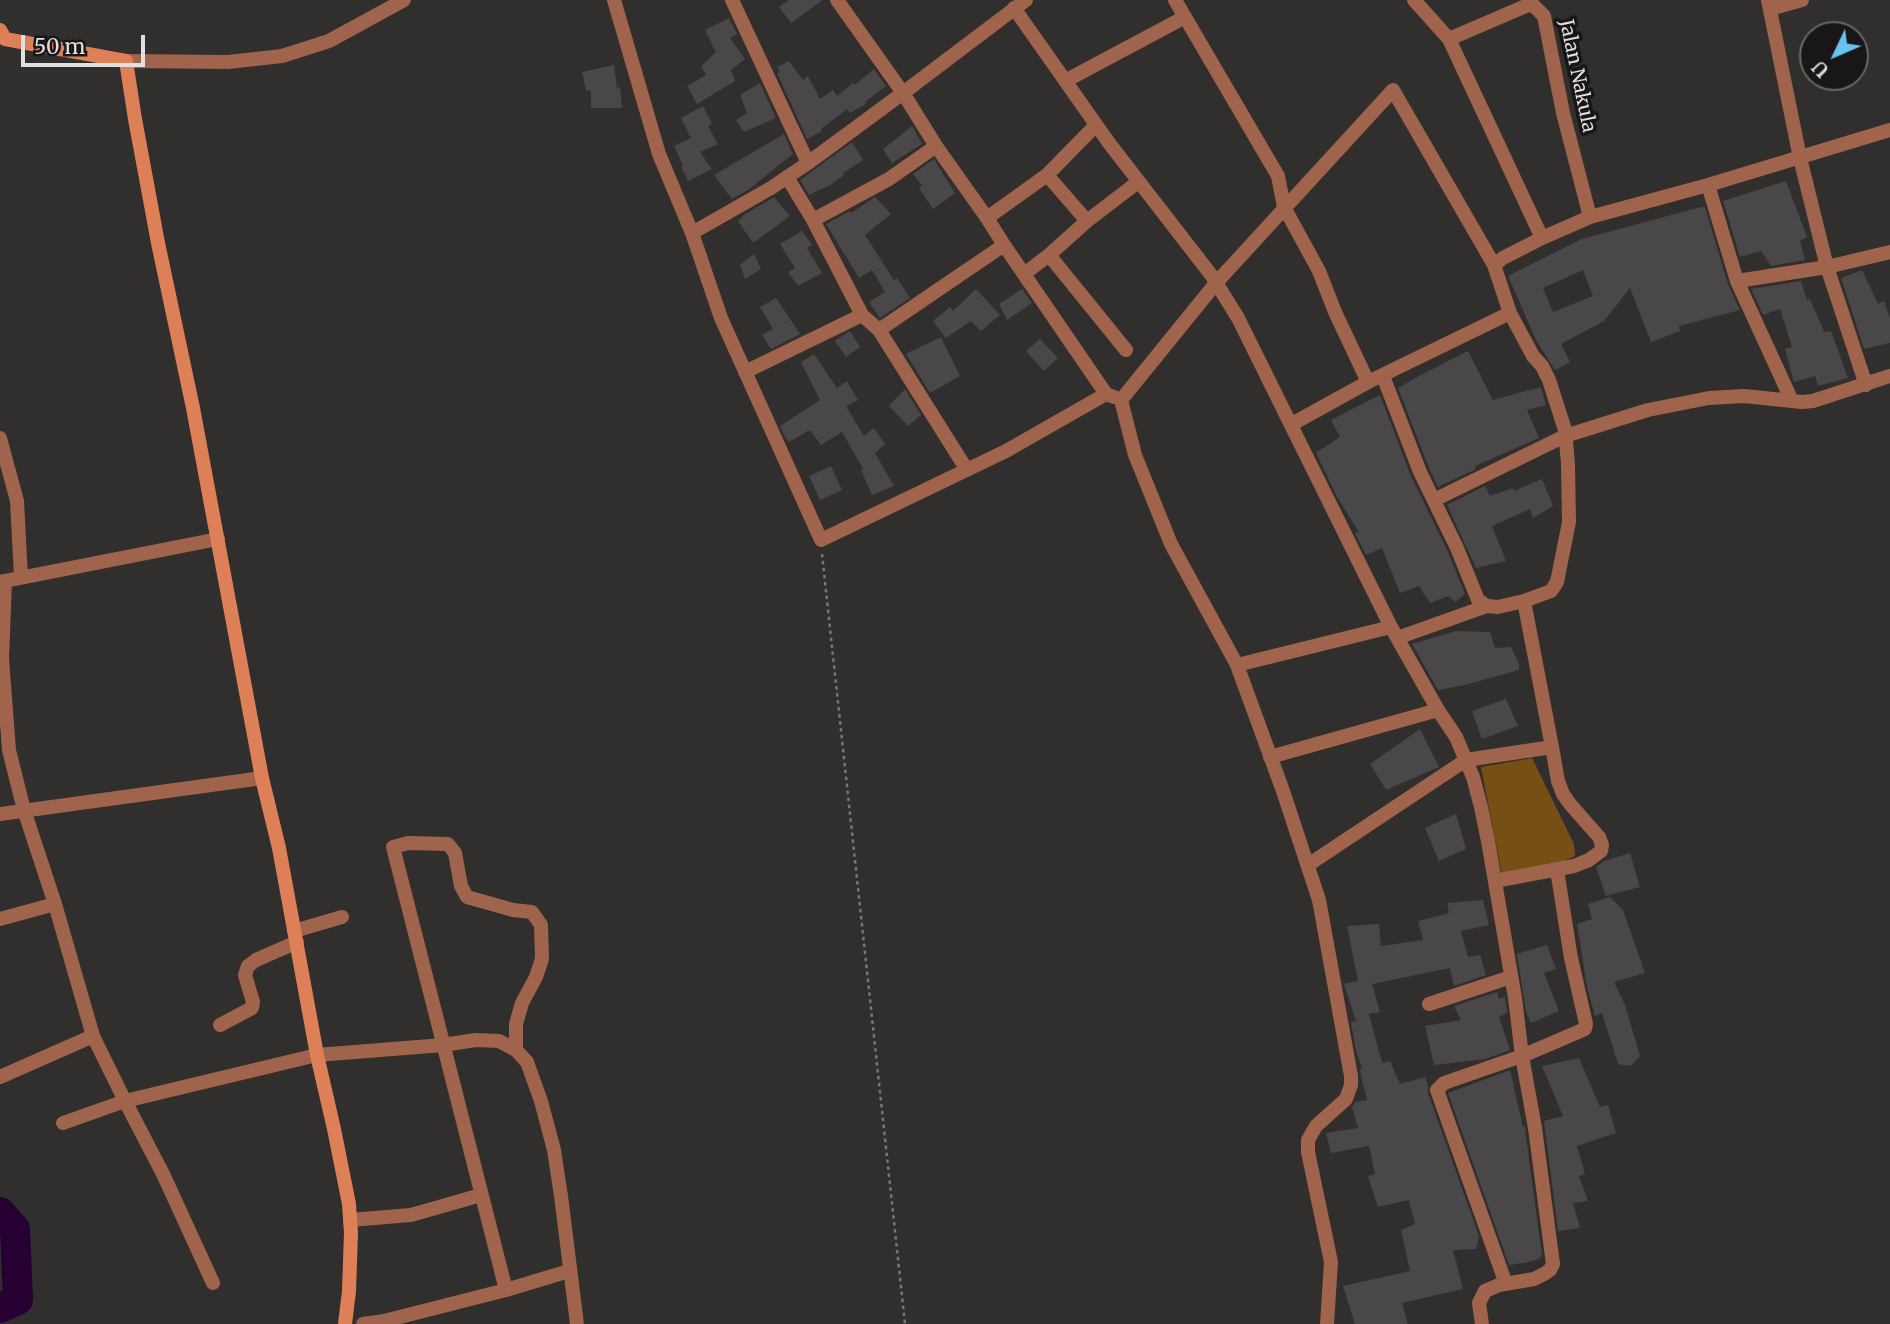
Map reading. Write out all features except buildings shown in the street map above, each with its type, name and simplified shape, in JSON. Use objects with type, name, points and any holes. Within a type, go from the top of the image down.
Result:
[{"type":"street","points":[[2,37],[126,61],[228,62],[282,56],[329,41],[404,0]]},
{"type":"street","points":[[614,0],[659,154],[692,233],[721,318],[821,541],[1006,451],[1105,394]]},
{"type":"street","points":[[732,0],[808,163]]},
{"type":"street","points":[[837,0],[903,93],[936,146],[1105,394],[1121,400]]},
{"type":"street","points":[[1175,0],[1274,168],[1284,207],[1319,271],[1368,383]]},
{"type":"street","points":[[1413,0],[1449,39],[1542,238]]},
{"type":"street","points":[[1802,0],[1769,5],[1800,158],[1827,267],[1866,385]]},
{"type":"street","points":[[692,233],[788,177],[1020,4],[1065,81],[1216,283],[1244,329],[1394,633],[1456,737],[1466,760],[1481,807],[1495,881],[1535,1128],[1553,1264],[1545,1274],[1534,1279],[1492,1287],[1485,1291],[1480,1298],[1482,1324]]},
{"type":"street","name":"Jalan Nakula","points":[[1449,39],[1528,5],[1540,10],[1544,16],[1563,113],[1590,217]]},
{"type":"street","points":[[1065,81],[1185,17]]},
{"type":"street","points":[[126,61],[262,778],[279,848],[351,1220],[345,1324]]},
{"type":"street","points":[[1121,400],[1216,283],[1394,90],[1494,265],[1510,313],[1549,380],[1564,430],[1569,486],[1569,522],[1557,582],[1551,591],[1498,607],[1487,606],[1476,597],[1457,548],[1420,472],[1383,376]]},
{"type":"street","points":[[987,218],[1047,175],[1096,125]]},
{"type":"street","points":[[1494,265],[1542,238],[1590,217],[1708,185],[1890,130]]},
{"type":"street","points":[[813,220],[889,179],[936,146]]},
{"type":"street","points":[[1047,175],[1087,220]]},
{"type":"street","points":[[788,177],[862,315],[879,330],[967,470]]},
{"type":"street","points":[[1024,274],[1087,220],[1138,182]]},
{"type":"street","points":[[1708,185],[1737,281],[1792,401]]},
{"type":"street","points":[[879,330],[1004,244]]},
{"type":"street","points":[[1737,281],[1827,267],[1890,252]]},
{"type":"street","points":[[1049,255],[1126,350]]},
{"type":"street","points":[[1292,424],[1510,313]]},
{"type":"street","points":[[745,372],[862,315]]},
{"type":"street","points":[[1434,500],[1565,436],[1621,418],[1709,398],[1744,396],[1813,401],[1890,376]]},
{"type":"street","points":[[1121,400],[1135,455],[1171,544],[1237,666],[1308,865],[1321,912],[1351,1076],[1346,1099],[1316,1126],[1308,1140],[1308,1152],[1331,1262],[1327,1324]]},
{"type":"street","points":[[0,438],[17,500],[21,577]]},
{"type":"street","points":[[213,1283],[163,1174],[93,1036],[55,904],[24,810],[9,750],[2,659],[2,582],[218,539]]},
{"type":"street","points":[[1495,881],[1557,870],[1589,860],[1597,856],[1602,845],[1599,837],[1563,794],[1558,781],[1524,601]]},
{"type":"street","points":[[1237,666],[1394,633],[1487,606]]},
{"type":"street","points":[[1270,757],[1438,710]]},
{"type":"street","points":[[1308,865],[1466,760],[1552,747]]},
{"type":"street","points":[[0,814],[262,778]]},
{"type":"street","points":[[506,1290],[393,848],[408,843],[448,844],[456,853],[461,886],[467,897],[513,910],[532,912],[541,925],[542,959],[522,1003],[516,1024],[516,1050]]},
{"type":"street","points":[[1506,1284],[1437,1090],[1444,1083],[1522,1056],[1585,1029],[1557,870]]},
{"type":"street","points":[[0,919],[55,904]]},
{"type":"street","points":[[219,1025],[252,1008],[253,1002],[245,975],[248,966],[296,936],[342,917]]},
{"type":"street","points":[[1429,1004],[1511,977]]},
{"type":"street","points":[[0,1077],[93,1036]]},
{"type":"street","points":[[63,1123],[125,1101],[317,1055],[476,1040],[499,1041],[516,1050],[527,1062],[554,1150],[577,1324]]},
{"type":"street","points":[[351,1220],[411,1216],[481,1195]]},
{"type":"street","points":[[363,1324],[506,1290],[569,1271]]},
{"type":"path","points":[[821,541],[905,1324]]},
{"type":"shaded area","points":[[1532,758],[1574,844],[1575,856],[1545,870],[1502,875],[1481,767]]},
{"type":"waterway","points":[[0,1212],[15,1229],[18,1300],[0,1308]]}]
